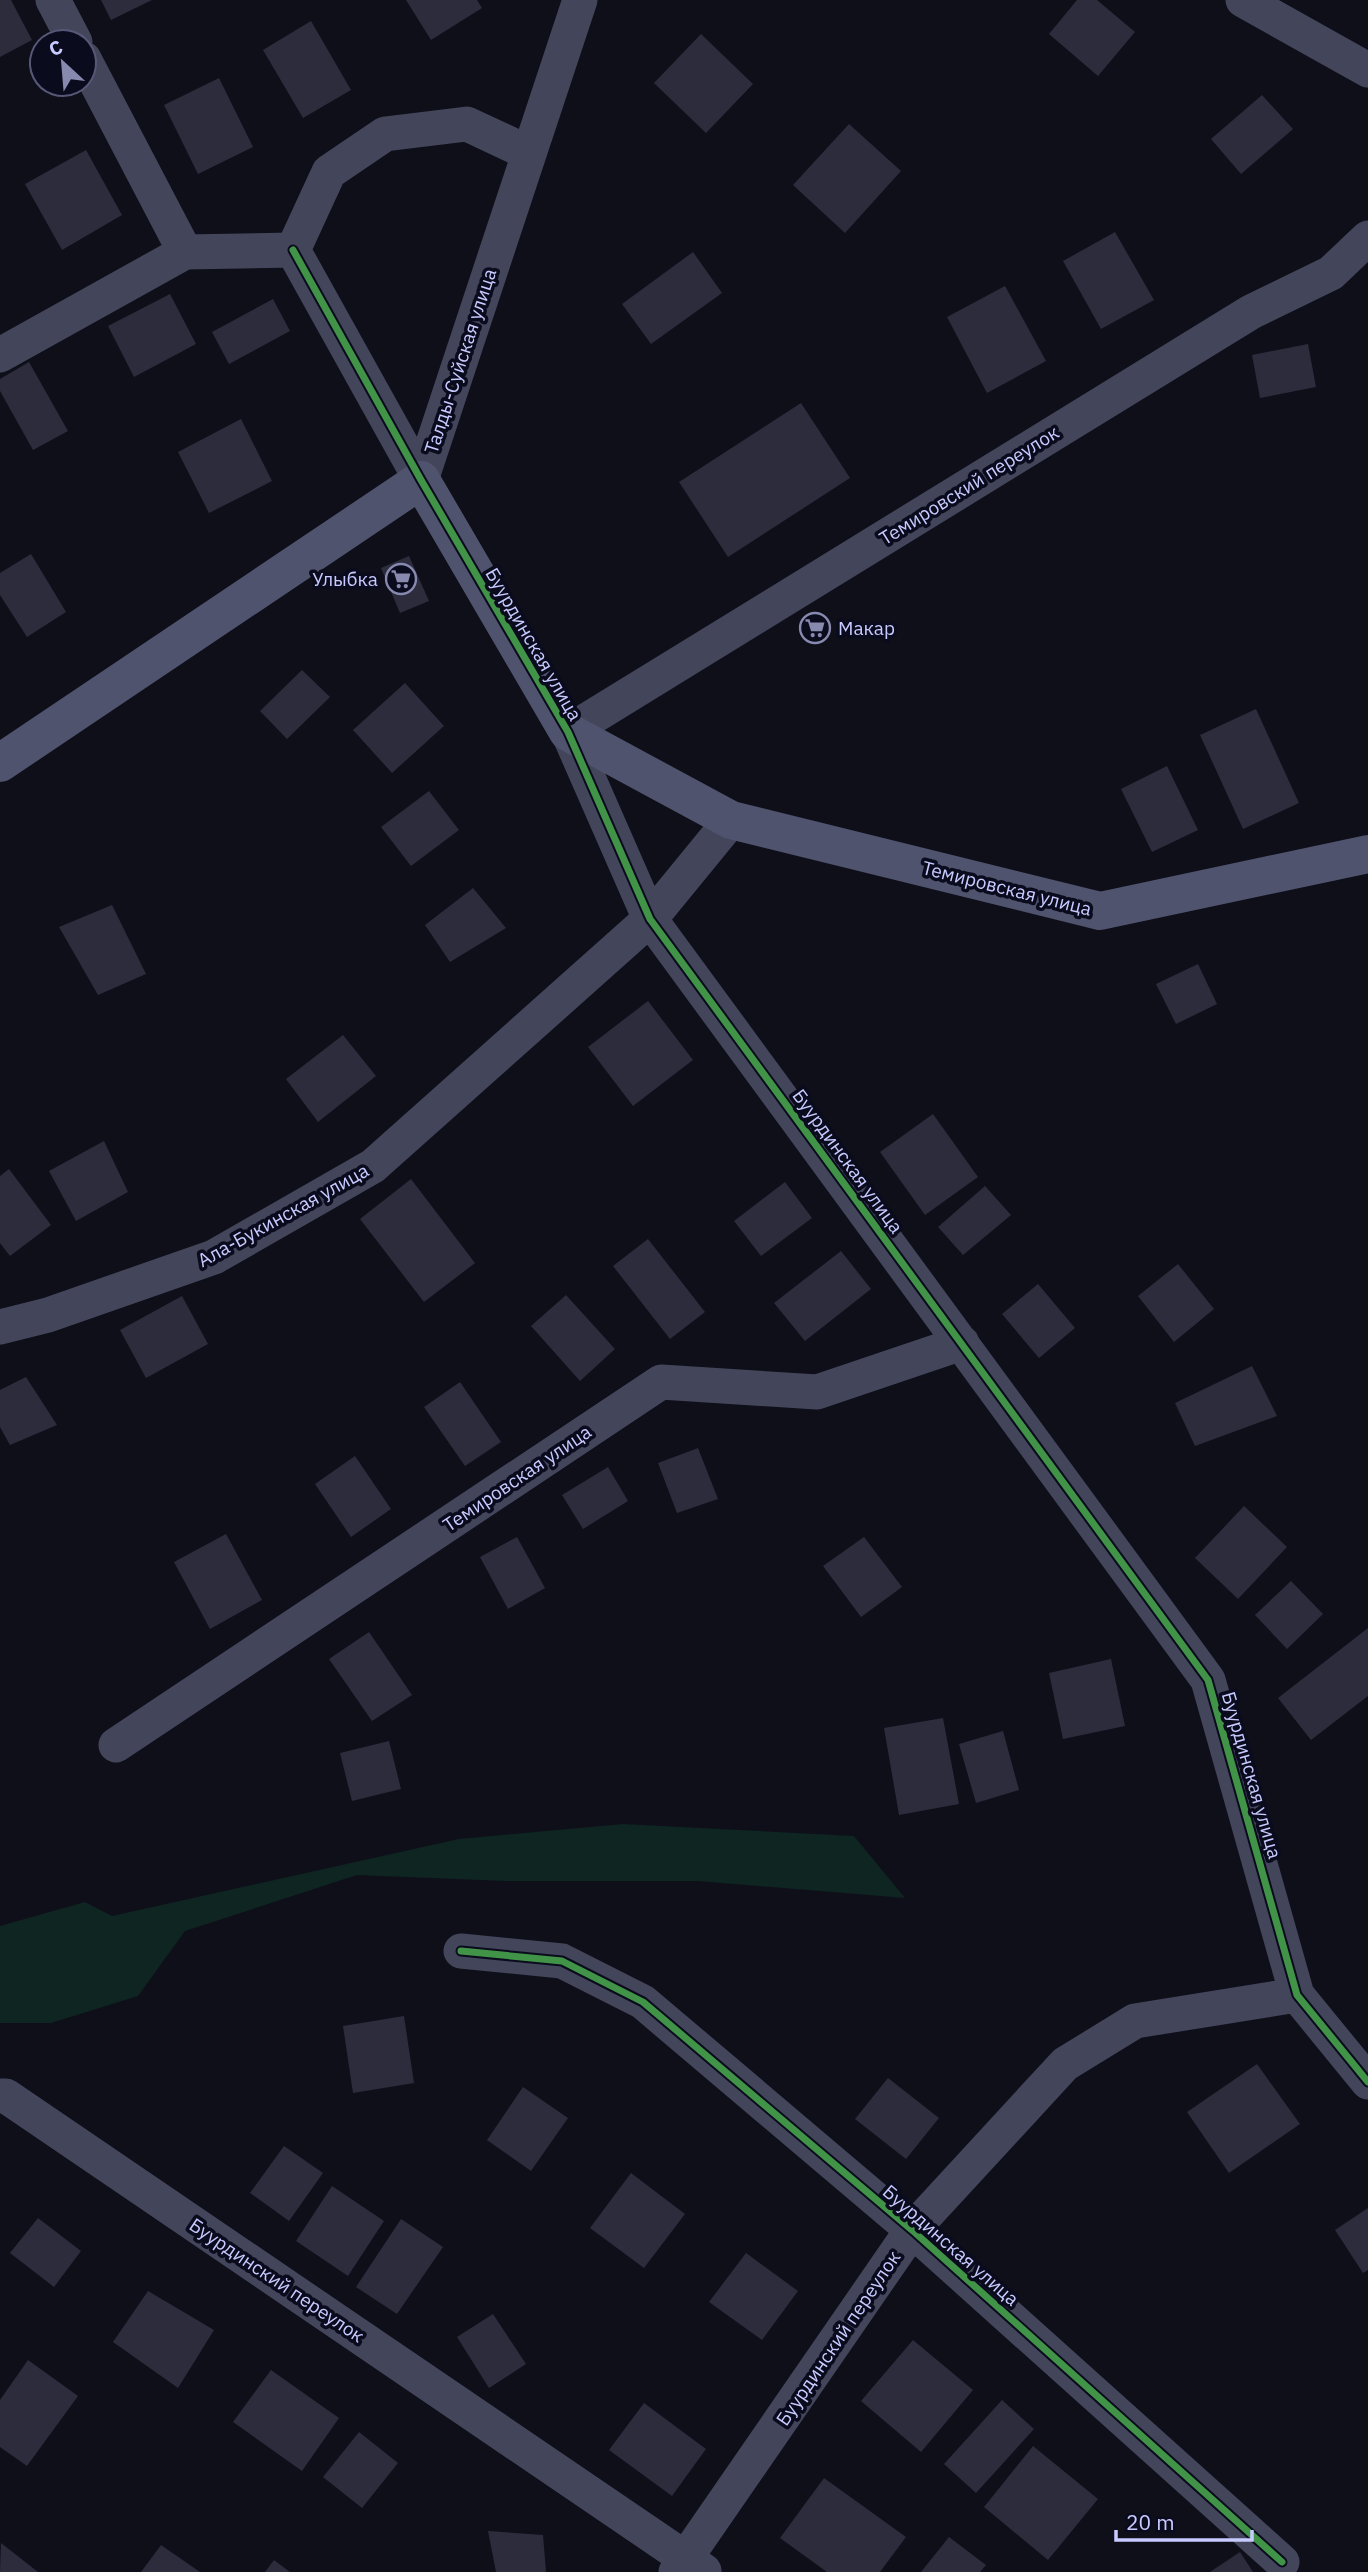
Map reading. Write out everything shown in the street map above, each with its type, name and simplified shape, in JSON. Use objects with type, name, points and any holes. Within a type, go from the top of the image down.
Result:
[{"type":"street","points":[[53,0],[68,28]]},
{"type":"street","name":"Талды-Суйская улица","points":[[0,763],[421,480],[579,0]]},
{"type":"street","points":[[1243,0],[1368,70]]},
{"type":"street","points":[[98,87],[185,252]]},
{"type":"street","points":[[0,355],[185,252],[293,250],[329,172],[385,134],[467,124],[529,153]]},
{"type":"street","name":"Темировский переулок","points":[[568,732],[1251,312],[1331,273],[1368,238]]},
{"type":"street","name":"Буурдинская улица","points":[[293,250],[421,480],[568,732],[650,919],[1208,1680],[1297,1996],[1368,2082]]},
{"type":"street","name":"Темировская улица","points":[[568,732],[731,820],[1100,911],[1368,854]]},
{"type":"street","points":[[650,919],[731,820]]},
{"type":"street","name":"Ала-Букинская улица","points":[[0,1327],[48,1315],[214,1257],[373,1166],[650,919]]},
{"type":"street","name":"Темировская улица","points":[[116,1745],[661,1382],[817,1392],[962,1343]]},
{"type":"street","name":"Буурдинская улица","points":[[461,1951],[562,1961],[643,2002],[912,2230],[1282,2562]]},
{"type":"street","name":"Буурдинский переулок","points":[[3,2096],[689,2568],[912,2230],[1065,2064],[1135,2021],[1297,1996]]},
{"type":"green space","points":[[623,1824],[854,1836],[905,1898],[698,1881],[505,1881],[357,1875],[185,1931],[138,1996],[51,2023],[0,2023],[0,1926],[85,1902],[112,1916],[459,1839]]},
{"type":"building","points":[[0,0],[11,0],[28,32],[28,42],[0,57]]},
{"type":"building","points":[[101,0],[152,0],[111,20]]},
{"type":"building","points":[[406,0],[477,0],[482,8],[431,40]]},
{"type":"building","points":[[1077,0],[1097,0],[1135,32],[1098,76],[1049,34]]},
{"type":"building","points":[[311,21],[351,90],[303,118],[263,50]]},
{"type":"building","points":[[701,34],[753,84],[706,133],[654,83]]},
{"type":"building","points":[[219,78],[253,147],[198,174],[164,105]]},
{"type":"building","points":[[1262,95],[1293,129],[1241,174],[1211,139]]},
{"type":"building","points":[[849,124],[901,171],[845,233],[793,185]]},
{"type":"building","points":[[86,150],[122,215],[62,250],[25,184]]},
{"type":"building","points":[[1115,232],[1154,300],[1101,329],[1063,261]]},
{"type":"building","points":[[693,252],[722,293],[651,344],[622,304]]},
{"type":"building","points":[[1005,286],[1046,361],[987,393],[947,317]]},
{"type":"building","points":[[170,294],[196,344],[134,377],[108,326]]},
{"type":"building","points":[[273,299],[290,331],[229,364],[212,332]]},
{"type":"building","points":[[1308,344],[1316,387],[1260,398],[1252,355]]},
{"type":"building","points":[[29,362],[68,431],[33,450],[0,391],[0,379]]},
{"type":"building","points":[[801,403],[850,478],[728,557],[679,482]]},
{"type":"building","points":[[241,419],[272,481],[209,513],[178,452]]},
{"type":"building","points":[[31,554],[66,612],[27,637],[0,595],[0,573]]},
{"type":"building","points":[[409,556],[429,601],[400,613],[381,568]]},
{"type":"building","points":[[302,670],[330,697],[287,739],[260,711]]},
{"type":"building","points":[[405,683],[444,726],[392,773],[353,730]]},
{"type":"building","points":[[1256,709],[1299,803],[1243,829],[1200,735]]},
{"type":"building","points":[[1167,766],[1198,830],[1152,852],[1121,789]]},
{"type":"building","points":[[429,791],[459,830],[411,866],[381,827]]},
{"type":"building","points":[[473,888],[506,928],[450,962],[425,925]]},
{"type":"building","points":[[112,905],[146,974],[98,995],[59,927]]},
{"type":"building","points":[[1198,964],[1217,1004],[1176,1024],[1156,984]]},
{"type":"building","points":[[648,1001],[693,1060],[633,1106],[588,1047]]},
{"type":"building","points":[[343,1035],[376,1076],[318,1122],[286,1079]]},
{"type":"building","points":[[933,1114],[978,1177],[925,1215],[880,1152]]},
{"type":"building","points":[[104,1141],[128,1192],[76,1221],[49,1171]]},
{"type":"building","points":[[9,1169],[51,1225],[10,1256],[0,1243],[0,1176]]},
{"type":"building","points":[[411,1179],[475,1263],[424,1302],[360,1219]]},
{"type":"building","points":[[785,1182],[812,1218],[761,1256],[734,1221]]},
{"type":"building","points":[[985,1186],[1011,1215],[963,1255],[938,1227]]},
{"type":"building","points":[[648,1239],[705,1312],[670,1339],[613,1266]]},
{"type":"building","points":[[841,1251],[871,1289],[805,1341],[774,1303]]},
{"type":"building","points":[[1178,1264],[1214,1309],[1174,1342],[1138,1296]]},
{"type":"building","points":[[1038,1284],[1075,1328],[1039,1358],[1002,1314]]},
{"type":"building","points":[[566,1295],[615,1349],[580,1381],[531,1326]]},
{"type":"building","points":[[182,1296],[208,1344],[146,1378],[120,1330]]},
{"type":"building","points":[[1252,1366],[1277,1416],[1195,1446],[1175,1403]]},
{"type":"building","points":[[26,1377],[57,1425],[10,1445],[0,1427],[0,1390]]},
{"type":"building","points":[[460,1382],[501,1442],[465,1466],[424,1407]]},
{"type":"building","points":[[698,1448],[718,1499],[677,1513],[658,1463]]},
{"type":"building","points":[[355,1456],[391,1509],[351,1537],[315,1484]]},
{"type":"building","points":[[608,1467],[628,1501],[583,1529],[562,1495]]},
{"type":"building","points":[[1244,1506],[1287,1547],[1238,1599],[1195,1558]]},
{"type":"building","points":[[226,1534],[262,1600],[210,1629],[174,1562]]},
{"type":"building","points":[[517,1537],[545,1588],[508,1609],[480,1557]]},
{"type":"building","points":[[864,1537],[902,1587],[861,1617],[823,1566]]},
{"type":"building","points":[[1291,1581],[1323,1614],[1287,1649],[1255,1615]]},
{"type":"building","points":[[1368,1628],[1368,1696],[1311,1740],[1278,1698]]},
{"type":"building","points":[[369,1632],[412,1695],[372,1721],[329,1659]]},
{"type":"building","points":[[1111,1659],[1125,1726],[1063,1739],[1049,1673]]},
{"type":"building","points":[[943,1718],[959,1804],[899,1815],[884,1728]]},
{"type":"building","points":[[1003,1731],[1019,1790],[976,1803],[959,1744]]},
{"type":"building","points":[[389,1741],[401,1789],[352,1801],[340,1753]]},
{"type":"building","points":[[404,2016],[414,2083],[353,2093],[343,2026]]},
{"type":"building","points":[[1257,2064],[1300,2124],[1229,2173],[1187,2112]]},
{"type":"building","points":[[888,2078],[939,2118],[906,2159],[855,2119]]},
{"type":"building","points":[[523,2087],[568,2118],[531,2171],[487,2140]]},
{"type":"building","points":[[284,2146],[323,2173],[289,2221],[250,2193]]},
{"type":"building","points":[[631,2173],[685,2214],[644,2268],[590,2228]]},
{"type":"building","points":[[332,2186],[384,2221],[348,2276],[296,2241]]},
{"type":"building","points":[[1368,2208],[1368,2270],[1363,2273],[1335,2230]]},
{"type":"building","points":[[38,2218],[81,2251],[54,2287],[10,2253]]},
{"type":"building","points":[[401,2219],[443,2247],[397,2314],[356,2287]]},
{"type":"building","points":[[746,2253],[798,2291],[762,2340],[709,2302]]},
{"type":"building","points":[[148,2291],[214,2330],[178,2388],[113,2342]]},
{"type":"building","points":[[493,2314],[526,2364],[489,2388],[457,2337]]},
{"type":"building","points":[[913,2340],[973,2390],[921,2452],[861,2401]]},
{"type":"building","points":[[28,2360],[78,2396],[27,2466],[0,2447],[0,2400]]},
{"type":"building","points":[[271,2370],[339,2418],[302,2471],[233,2422]]},
{"type":"building","points":[[1002,2400],[1034,2429],[976,2493],[944,2464]]},
{"type":"building","points":[[644,2403],[706,2449],[672,2496],[609,2450]]},
{"type":"building","points":[[359,2432],[398,2463],[362,2508],[323,2477]]},
{"type":"building","points":[[1033,2446],[1098,2499],[1048,2560],[984,2507]]},
{"type":"building","points":[[824,2478],[906,2537],[880,2572],[827,2572],[780,2538]]},
{"type":"building","points":[[488,2531],[543,2535],[546,2572],[496,2572]]},
{"type":"building","points":[[949,2537],[986,2565],[980,2572],[921,2572]]},
{"type":"building","points":[[1,2543],[38,2572],[0,2572]]},
{"type":"building","points":[[161,2545],[200,2572],[141,2572]]},
{"type":"building","points":[[1240,2552],[1253,2572],[1210,2572]]},
{"type":"building","points":[[274,2560],[290,2572],[265,2572]]},
{"type":"cycle path","points":[[293,250],[421,480],[568,732],[650,919],[1208,1680],[1297,1995],[1368,2082]]},
{"type":"cycle path","points":[[461,1951],[562,1961],[643,2002],[912,2230],[1282,2562]]},
{"type":"place","name":"Улыбка","points":[[401,579]]},
{"type":"place","name":"Макар","points":[[815,628]]}]
